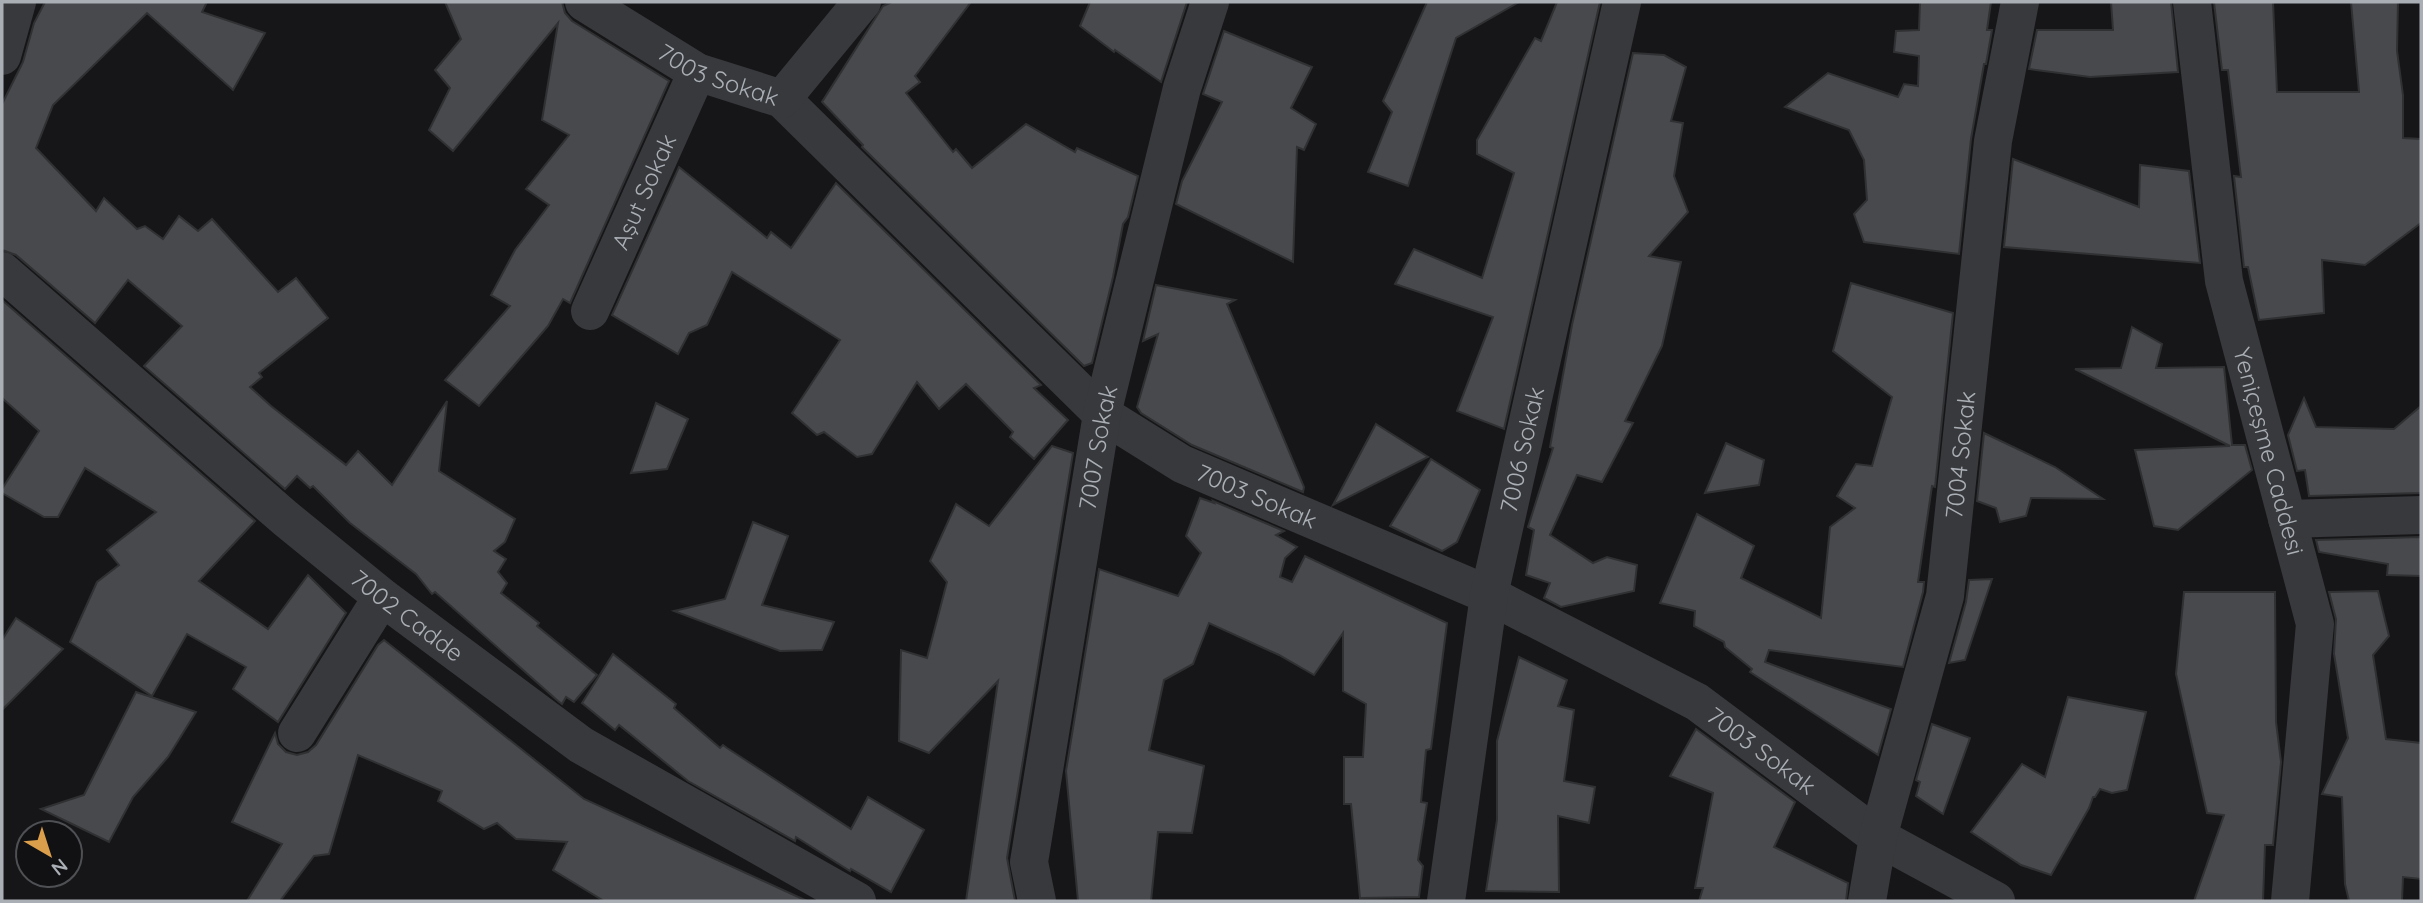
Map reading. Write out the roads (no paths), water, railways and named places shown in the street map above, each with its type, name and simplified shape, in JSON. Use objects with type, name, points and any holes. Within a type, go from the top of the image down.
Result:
[{"type":"street","points":[[2,56],[17,2]]},
{"type":"street","name":"7003 Sokak","points":[[584,2],[697,72],[782,99],[1102,414],[1182,464],[1489,595],[1697,702],[1878,837],[1996,901]]},
{"type":"street","points":[[782,99],[862,2]]},
{"type":"street","name":"7007 Sokak","points":[[1037,901],[1030,862],[1102,414],[1182,88],[1210,2]]},
{"type":"street","name":"7006 Sokak","points":[[1446,901],[1489,595],[1622,2]]},
{"type":"street","name":"7004 Sokak","points":[[1867,901],[1878,837],[1944,596],[1993,141],[2020,2]]},
{"type":"street","name":"Yeniçeşme Caddesi","points":[[2192,2],[2224,281],[2315,624],[2290,901]]},
{"type":"street","name":"Aşut Sokak","points":[[590,311],[697,72]]},
{"type":"street","name":"7002 Cadde","points":[[2,271],[285,518],[382,597],[581,745],[857,901]]},
{"type":"street","points":[[2287,519],[2421,515]]},
{"type":"street","points":[[297,733],[382,597]]}]
